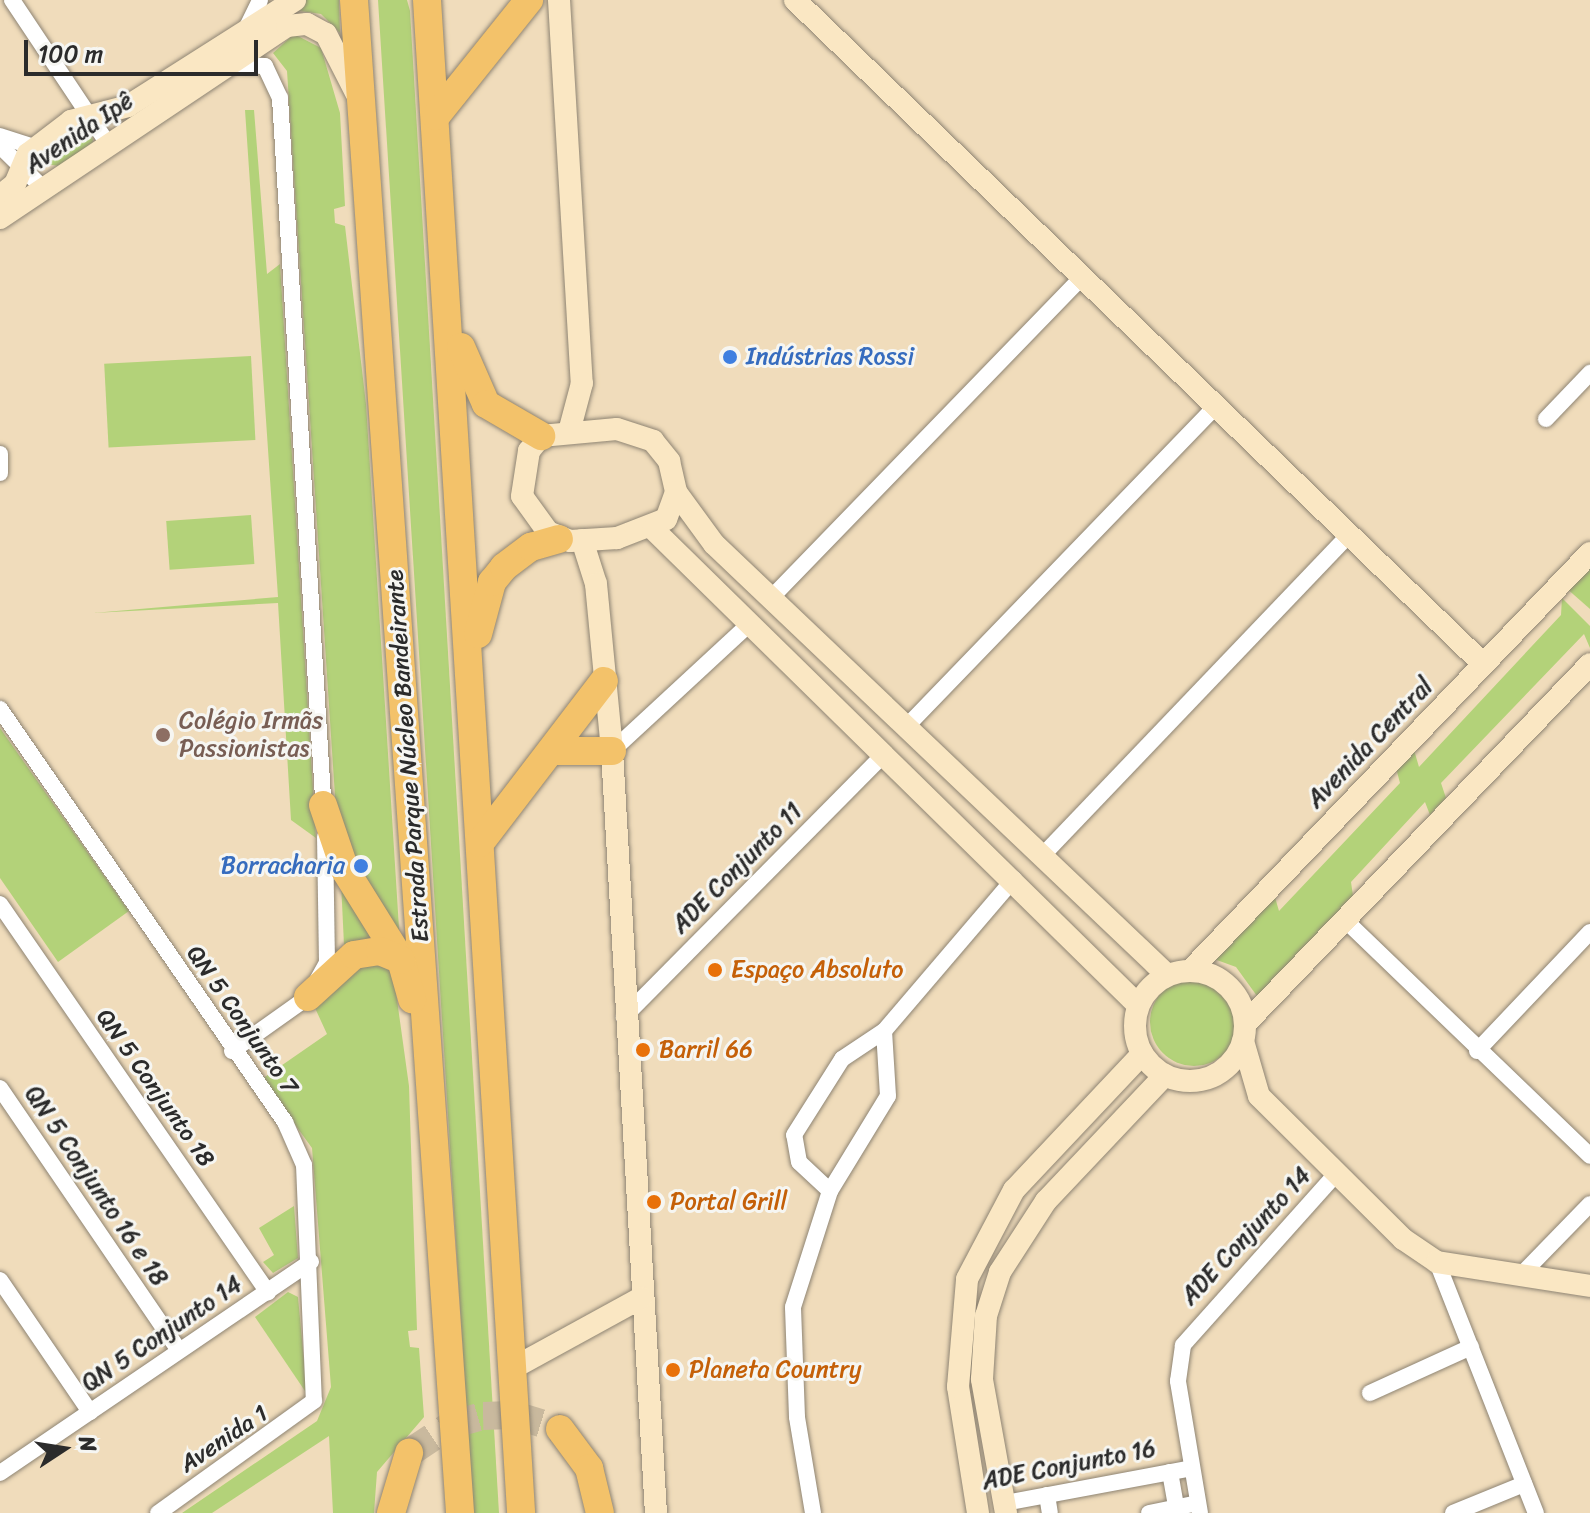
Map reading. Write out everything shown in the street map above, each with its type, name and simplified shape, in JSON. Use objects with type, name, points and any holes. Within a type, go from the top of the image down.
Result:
[{"type":"highway","name":"Estrada Parque Núcleo Bandeirante","points":[[354,0],[460,1513]]},
{"type":"highway","points":[[427,0],[448,295],[521,1513]]},
{"type":"highway","points":[[436,116],[529,0]]},
{"type":"highway","points":[[448,295],[477,393],[497,414],[541,436]]},
{"type":"highway","points":[[471,675],[492,582],[516,555],[571,539]]},
{"type":"highway","points":[[480,843],[604,681]]},
{"type":"highway","points":[[553,751],[612,751]]},
{"type":"highway","points":[[323,805],[345,870],[401,960],[429,1063]]},
{"type":"highway","points":[[308,997],[354,955],[380,951],[401,960]]},
{"type":"highway","points":[[560,1429],[589,1468],[600,1513]]},
{"type":"highway","points":[[391,1513],[409,1453]]},
{"type":"street","points":[[12,0],[72,86],[82,118],[108,144]]},
{"type":"street","points":[[244,33],[260,0]]},
{"type":"street","name":"Avenida Ipê","points":[[0,196],[21,172],[34,147],[82,118],[128,106],[295,0]]},
{"type":"street","points":[[559,0],[582,383],[569,432]]},
{"type":"street","points":[[795,0],[1482,663]]},
{"type":"street","name":"Avenida Ipê","points":[[0,218],[276,30],[307,24],[333,43],[361,104]]},
{"type":"street","points":[[222,68],[260,63],[280,98],[330,952],[308,997],[232,1051]]},
{"type":"street","points":[[0,136],[34,147]]},
{"type":"street","points":[[0,146],[21,172],[43,188]]},
{"type":"street","points":[[772,597],[1082,277]]},
{"type":"street","points":[[1546,419],[1590,373]]},
{"type":"street","points":[[582,383],[617,429],[662,450],[676,492],[714,544],[908,725],[1167,975]]},
{"type":"street","points":[[908,725],[1217,405]]},
{"type":"street","points":[[617,429],[541,436],[523,467],[522,496],[537,524],[571,539],[617,538],[653,529],[676,492]]},
{"type":"street","points":[[0,454],[0,473]]},
{"type":"street","points":[[653,529],[1079,942],[1138,1005],[1142,1054],[1165,1075],[1208,1079],[1259,1096],[1333,1177],[1437,1262],[1536,1513]]},
{"type":"street","points":[[1043,855],[1350,534]]},
{"type":"street","points":[[596,584],[617,538]]},
{"type":"street","points":[[571,539],[596,584],[612,751],[623,1018],[656,1513]]},
{"type":"street","points":[[689,563],[714,544]]},
{"type":"street","name":"Avenida Central","points":[[1191,970],[1590,553]]},
{"type":"street","points":[[612,751],[749,624]]},
{"type":"street","points":[[1208,1079],[1224,1070],[1244,1032],[1345,920],[1590,664]]},
{"type":"street","name":"QN 5 Conjunto 7","points":[[0,709],[232,1051],[297,1141],[311,1262],[314,1401]]},
{"type":"street","name":"ADE Conjunto 11","points":[[623,1018],[885,753]]},
{"type":"street","points":[[830,1191],[799,1162],[794,1135],[842,1059],[884,1031],[1014,879]]},
{"type":"street","name":"QN 5 Conjunto 18","points":[[1,909],[268,1293]]},
{"type":"street","points":[[1079,942],[1105,916]]},
{"type":"street","points":[[1345,920],[1477,1051],[1590,1156]]},
{"type":"street","points":[[1477,1051],[1590,932]]},
{"type":"street","points":[[1138,1005],[1167,975],[1191,970],[1222,980],[1244,1032],[1259,1096]]},
{"type":"street","points":[[813,1513],[796,1403],[793,1307],[830,1191],[888,1096],[884,1031]]},
{"type":"street","points":[[970,1512],[958,1387],[967,1279],[1014,1190],[1142,1054]]},
{"type":"street","points":[[1006,1508],[982,1379],[986,1316],[1000,1272],[1046,1201],[1165,1075]]},
{"type":"street","name":"QN 5 Conjunto 16 e 18","points":[[0,1088],[179,1350]]},
{"type":"street","name":"ADE Conjunto 14","points":[[1199,1508],[1178,1381],[1183,1345],[1333,1177]]},
{"type":"street","points":[[1520,1276],[1590,1204]]},
{"type":"street","name":"QN 5 Conjunto 14","points":[[1,1470],[311,1262]]},
{"type":"street","points":[[1437,1262],[1590,1286]]},
{"type":"street","points":[[0,1280],[90,1412]]},
{"type":"street","points":[[513,1368],[641,1298]]},
{"type":"street","points":[[1370,1393],[1471,1347]]},
{"type":"street","name":"Avenida 1","points":[[158,1513],[314,1401]]},
{"type":"street","name":"ADE Conjunto 16","points":[[970,1512],[1006,1508],[1047,1495],[1192,1468]]},
{"type":"street","points":[[1170,1472],[1176,1507]]},
{"type":"street","points":[[1453,1513],[1524,1484]]},
{"type":"street","points":[[1047,1495],[1050,1513]]},
{"type":"street","points":[[1149,1513],[1176,1507],[1199,1508]]},
{"type":"green space","points":[[306,0],[339,0],[340,33],[321,14],[293,10]]},
{"type":"green space","points":[[378,0],[407,0],[410,11],[499,1513],[473,1513]]},
{"type":"green space","points":[[294,34],[321,48],[340,113],[345,206],[334,209],[335,223],[345,226],[366,404],[400,944],[345,848],[336,811],[287,71],[273,53]]},
{"type":"green space","points":[[245,110],[254,110],[267,274],[280,264],[316,838],[291,820],[278,603],[93,613],[278,597]]},
{"type":"green space","points":[[91,129],[93,142],[60,166],[45,164],[47,151]]},
{"type":"green space","points":[[251,356],[255,440],[109,448],[104,364]]},
{"type":"green space","points":[[251,515],[254,564],[170,570],[166,521]]},
{"type":"green space","points":[[1590,566],[1590,609],[1565,587]]},
{"type":"green space","points":[[1562,598],[1590,626],[1590,648],[1584,634],[1441,783],[1446,798],[1430,815],[1425,802],[1351,882],[1353,896],[1257,996],[1236,967],[1214,959],[1274,894],[1279,911],[1400,783],[1396,768],[1414,750],[1419,767],[1561,615]]},
{"type":"green space","points":[[0,728],[129,911],[58,962],[0,878]]},
{"type":"green space","points":[[341,882],[375,941],[344,945]]},
{"type":"green space","points":[[367,961],[393,971],[409,1086],[417,1330],[408,1331],[410,1347],[419,1348],[424,1417],[377,1472],[374,1513],[333,1513],[329,1436],[212,1513],[182,1513],[317,1421],[331,1387],[312,1148],[262,1079],[327,1034],[315,1008]]},
{"type":"green space","points":[[1194,978],[1211,982],[1225,991],[1234,1005],[1238,1022],[1234,1039],[1225,1053],[1211,1062],[1194,1066],[1177,1062],[1163,1053],[1154,1039],[1150,1022],[1154,1005],[1163,991],[1177,982]]},
{"type":"green space","points":[[294,1206],[298,1258],[273,1273],[263,1262],[274,1255],[259,1228]]},
{"type":"green space","points":[[288,1292],[298,1297],[307,1394],[255,1317]]},
{"type":"tunnel","points":[[409,1453],[451,1425],[483,1416],[514,1415],[560,1429]]},
{"type":"place","name":"Indústrias Rossi","points":[[730,357]]},
{"type":"place","name":"Colégio Irmãs Passionistas","points":[[163,735]]},
{"type":"place","name":"Borracharia","points":[[361,866]]},
{"type":"place","name":"Espaço Absoluto","points":[[715,970]]},
{"type":"place","name":"Barril 66","points":[[643,1050]]},
{"type":"place","name":"Portal Grill","points":[[654,1202]]},
{"type":"place","name":"Planeta Country","points":[[673,1370]]}]
